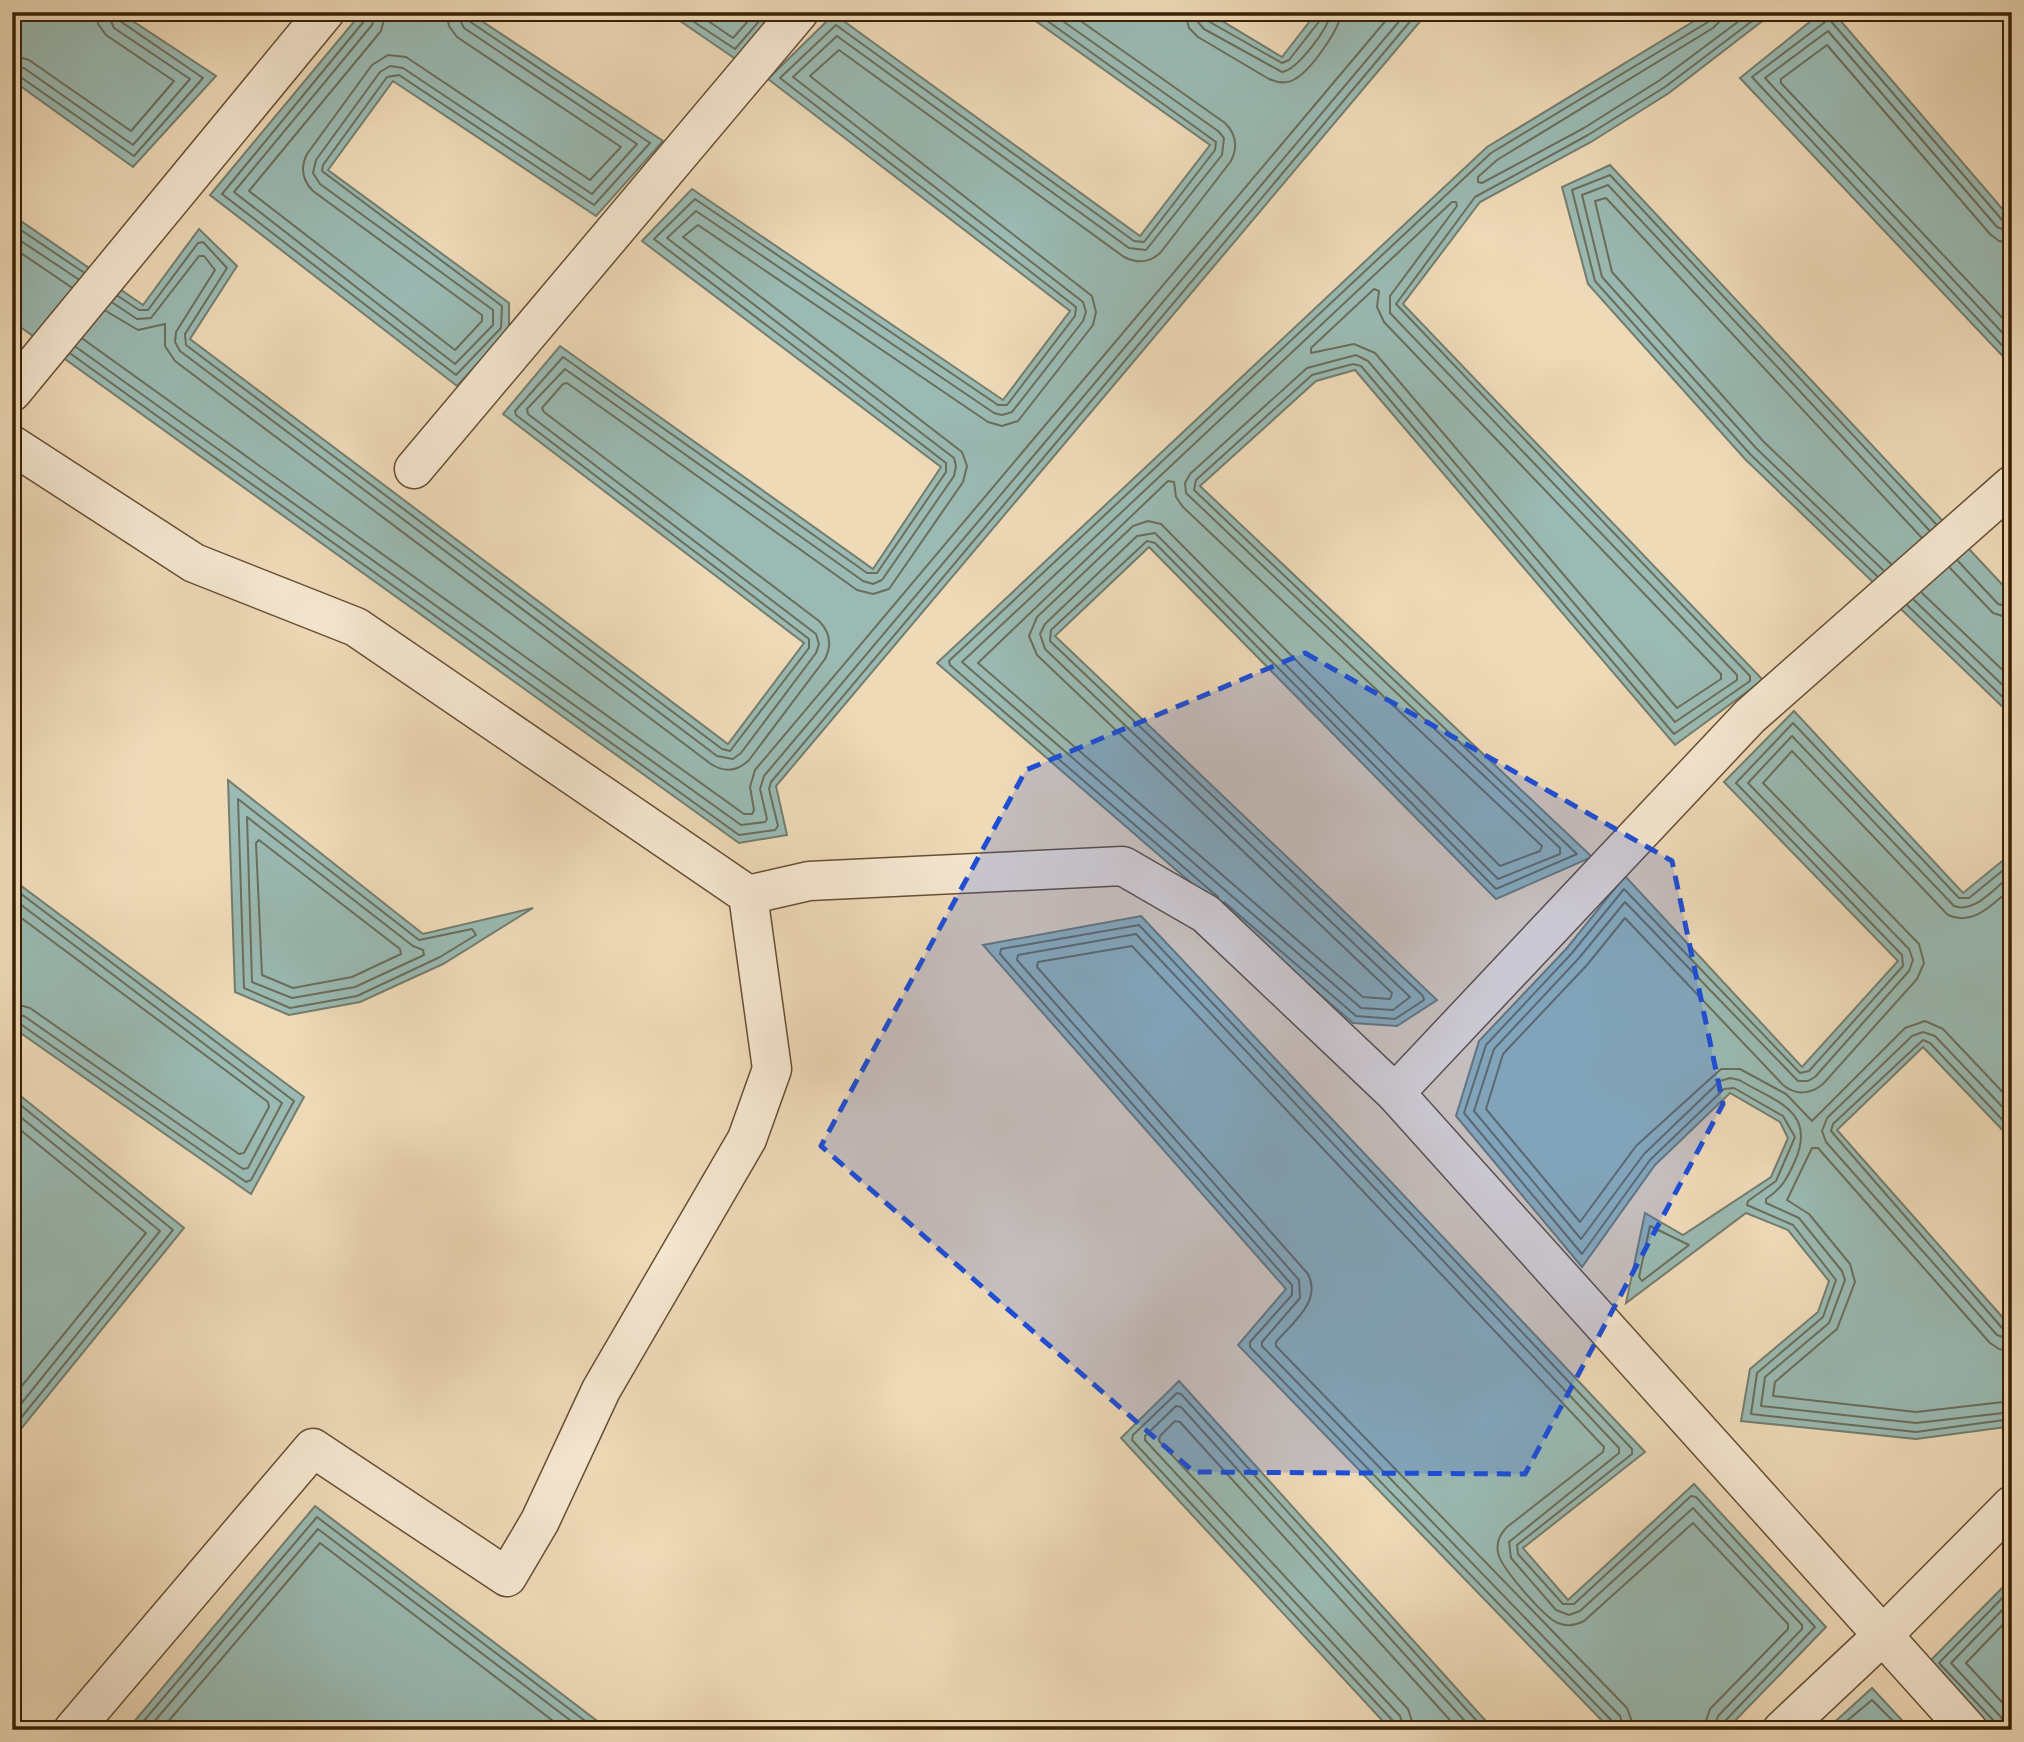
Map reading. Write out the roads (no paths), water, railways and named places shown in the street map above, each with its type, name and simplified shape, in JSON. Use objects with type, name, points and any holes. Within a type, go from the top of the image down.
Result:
[{"type":"street","points":[[12,393],[325,12]]},
{"type":"street","points":[[414,469],[799,12]]},
{"type":"street","points":[[12,446],[194,563],[356,627],[748,895],[809,881],[1122,866],[1206,914],[1395,1093],[1968,1730]]},
{"type":"street","points":[[1395,1093],[1750,716],[2012,485]]},
{"type":"street","points":[[73,1730],[313,1448],[506,1577],[540,1521],[601,1390],[747,1139],[772,1069],[748,895]]},
{"type":"street","points":[[1782,1730],[1883,1635],[2012,1505]]},
{"type":"water","points":[[12,12],[119,12],[216,76],[133,167],[12,80]]},
{"type":"water","points":[[362,12],[468,12],[663,141],[596,216],[393,81],[328,170],[509,303],[509,330],[457,386],[210,195]]},
{"type":"water","points":[[667,12],[776,12],[737,60]]},
{"type":"water","points":[[1023,12],[1207,12],[1282,57],[1317,12],[1428,12],[776,786],[787,835],[739,843],[12,321],[12,215],[143,305],[199,229],[237,266],[190,339],[728,744],[804,643],[503,414],[560,346],[873,569],[941,467],[642,241],[692,189],[1003,400],[1070,311],[768,79],[834,14],[1140,236],[1210,145]]},
{"type":"water","points":[[1709,12],[1774,12],[1669,93],[1591,142],[1480,202],[1403,304],[1763,680],[1675,745],[1355,370],[1316,381],[1200,486],[1592,857],[1496,899],[1149,547],[1055,636],[1437,1000],[1397,1026],[1353,1023],[937,663],[1487,147]]},
{"type":"water","points":[[1822,12],[1833,12],[2012,220],[2012,366],[1740,78]]},
{"type":"water","points":[[1610,165],[2012,595],[2012,716],[1745,459],[1588,284],[1562,187]]},
{"type":"water","points":[[1794,711],[1963,893],[2012,853],[2012,1140],[1923,1047],[1837,1130],[2012,1328],[2012,1432],[2006,1427],[1916,1439],[1741,1421],[1750,1369],[1818,1312],[1829,1281],[1788,1230],[1746,1213],[1626,1303],[1645,1213],[1683,1235],[1771,1177],[1788,1138],[1780,1122],[1730,1093],[1655,1165],[1582,1267],[1456,1116],[1479,1041],[1567,948],[1625,876],[1802,1067],[1898,961],[1724,782]]},
{"type":"water","points":[[228,780],[423,934],[533,908],[443,964],[360,1002],[289,1015],[235,992]]},
{"type":"water","points":[[12,879],[304,1097],[251,1194],[12,1027]]},
{"type":"water","points":[[1141,916],[1645,1452],[1523,1548],[1568,1600],[1694,1484],[1826,1627],[1726,1730],[1611,1730],[1238,1345],[1286,1289],[983,945]]},
{"type":"water","points":[[12,1089],[184,1228],[12,1440]]},
{"type":"water","points":[[1179,1381],[1494,1730],[1391,1730],[1121,1438]]},
{"type":"water","points":[[315,1506],[609,1730],[127,1730]]},
{"type":"water","points":[[2012,1578],[2012,1730],[1992,1730],[1928,1663]]},
{"type":"water","points":[[1872,1688],[1911,1730],[1826,1730]]}]
